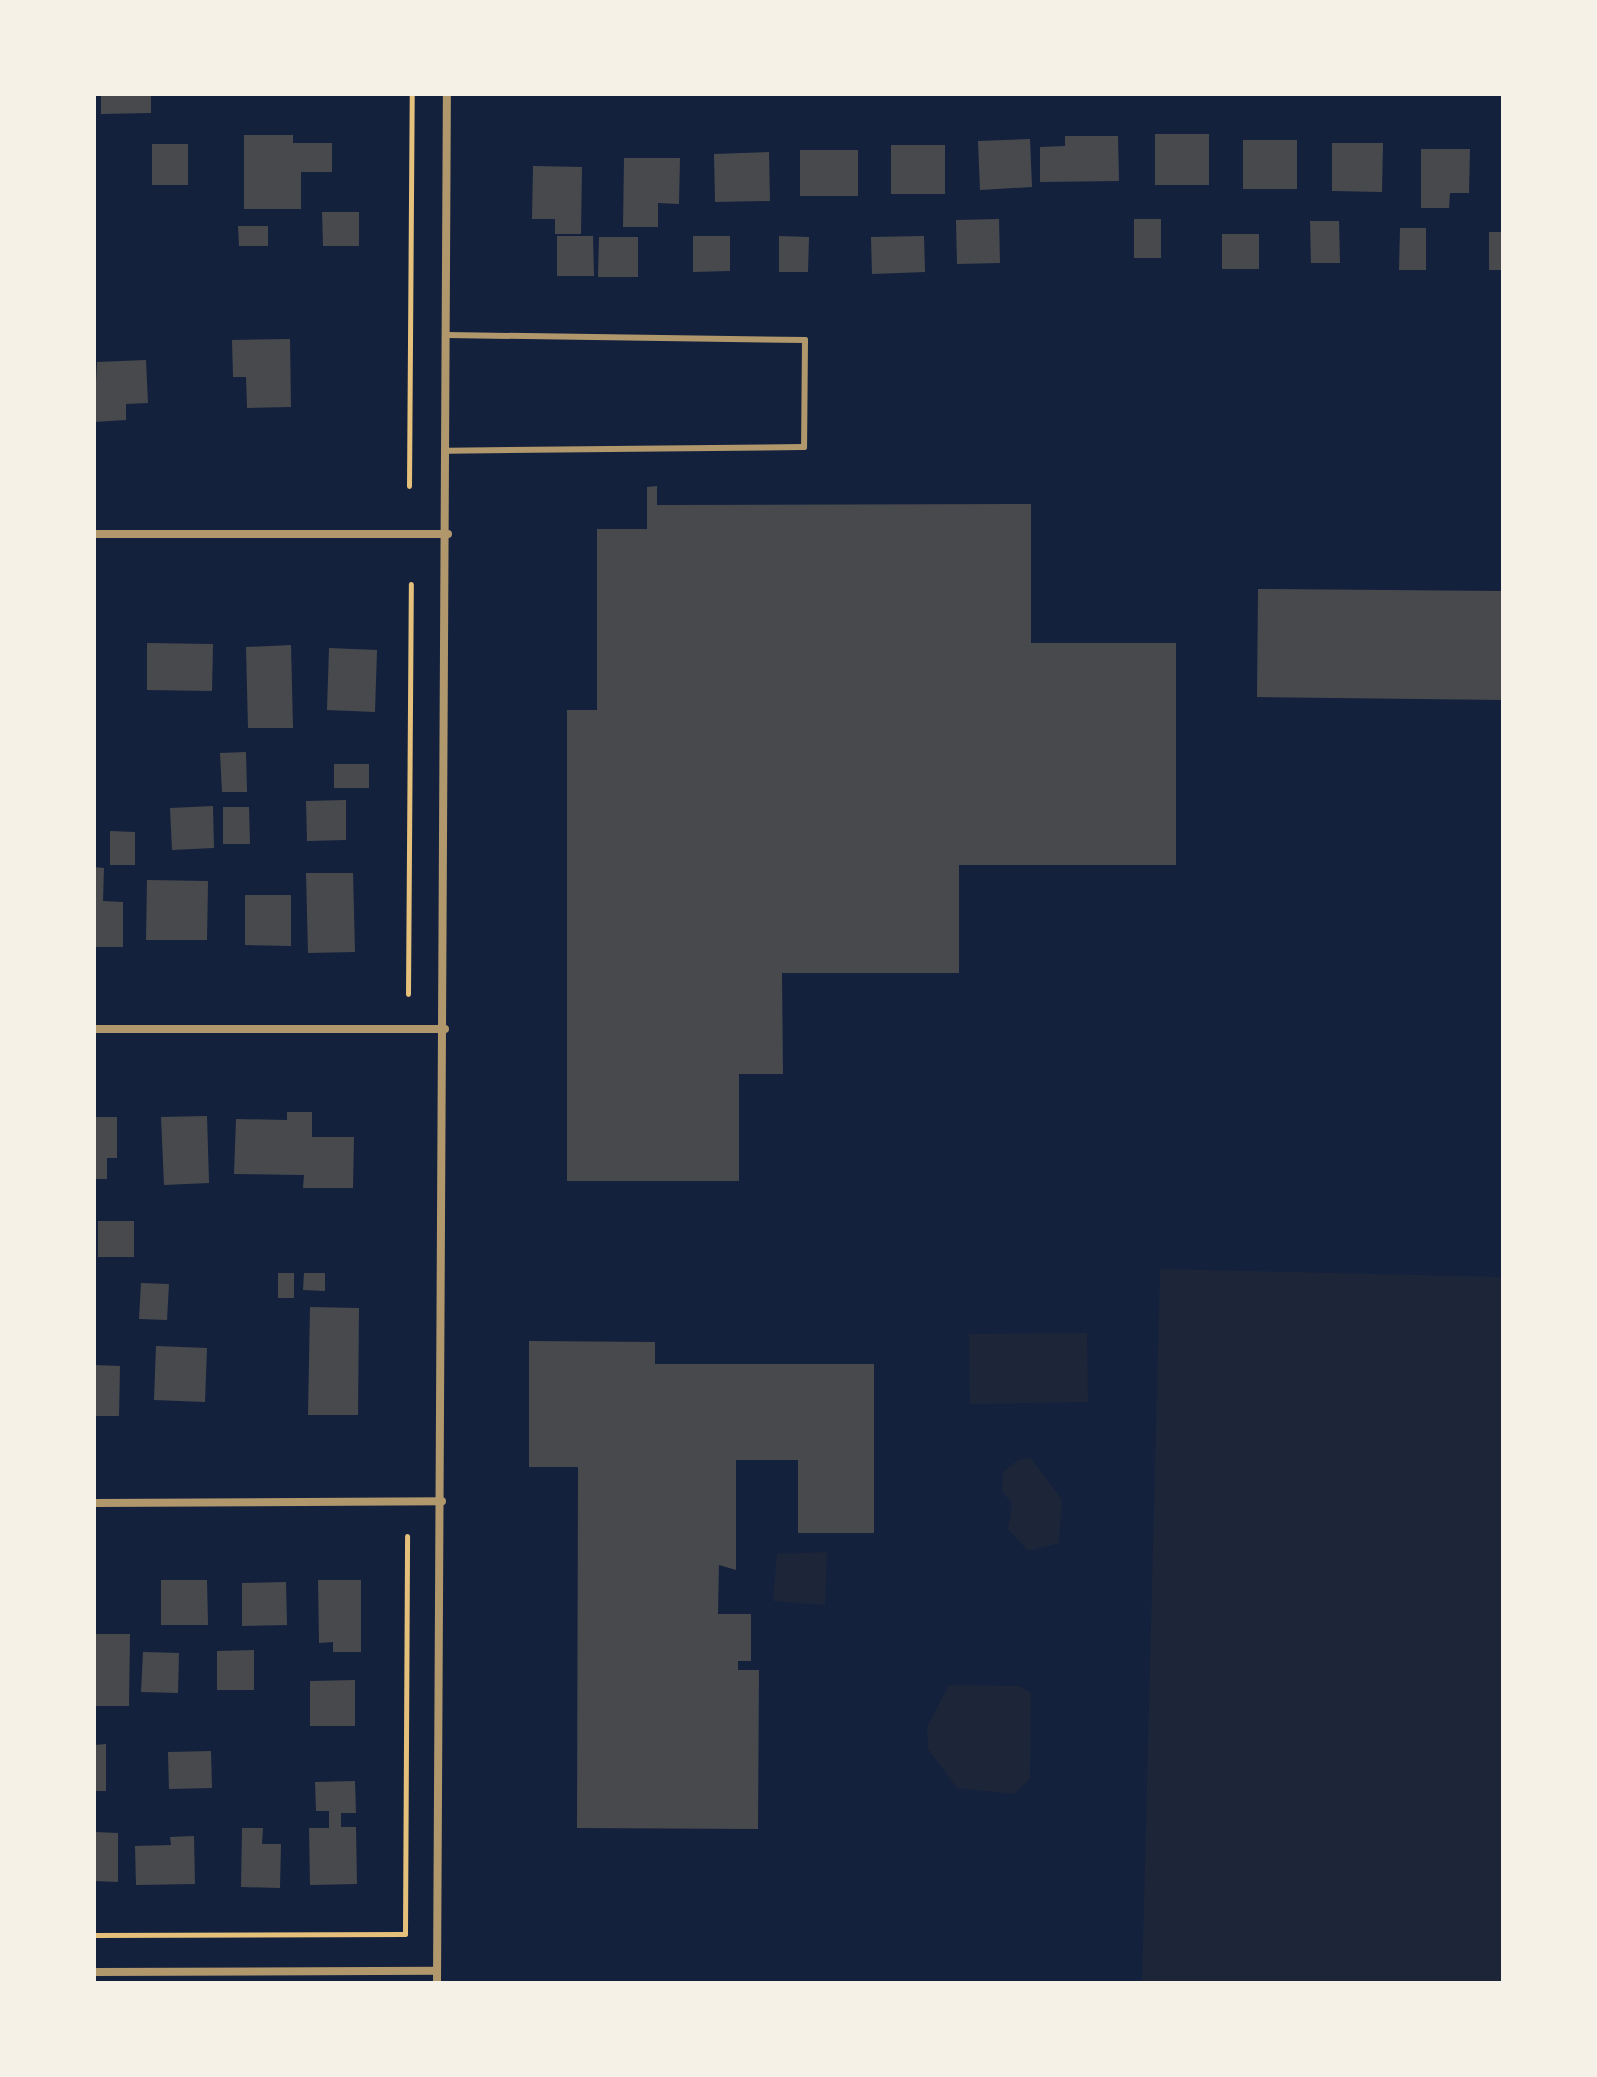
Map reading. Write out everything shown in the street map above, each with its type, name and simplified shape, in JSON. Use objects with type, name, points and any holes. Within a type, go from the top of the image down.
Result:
[{"type":"street","points":[[437,1983],[448,534],[447,94]]},
{"type":"street","points":[[94,534],[448,534]]},
{"type":"street","points":[[94,1029],[445,1029]]},
{"type":"street","points":[[94,1503],[442,1501]]},
{"type":"street","points":[[94,1972],[437,1971]]},
{"type":"lane","points":[[447,335],[805,340],[804,447],[448,451]]},
{"type":"path","points":[[409,486],[412,94]]},
{"type":"path","points":[[408,994],[411,584]]},
{"type":"path","points":[[94,1935],[405,1934],[407,1536]]},
{"type":"shaded area","points":[[1160,1269],[1503,1277],[1503,1983],[1142,1983]]},
{"type":"shaded area","points":[[1087,1333],[1088,1402],[970,1404],[969,1334]]},
{"type":"shaded area","points":[[1031,1458],[1062,1500],[1059,1543],[1028,1551],[1008,1529],[1012,1504],[1002,1491],[1003,1472],[1018,1460]]},
{"type":"shaded area","points":[[827,1552],[825,1605],[773,1601],[777,1554]]},
{"type":"shaded area","points":[[949,1685],[1019,1686],[1031,1693],[1030,1779],[1014,1794],[957,1788],[928,1749],[927,1727]]},
{"type":"building","points":[[101,94],[151,94],[151,113],[101,114]]},
{"type":"building","points":[[1155,134],[1209,134],[1209,185],[1155,185]]},
{"type":"building","points":[[244,135],[293,135],[293,143],[332,143],[332,172],[301,172],[301,209],[244,209]]},
{"type":"building","points":[[1065,136],[1118,136],[1119,181],[1040,182],[1040,147],[1065,146]]},
{"type":"building","points":[[1030,139],[1032,187],[980,190],[978,141]]},
{"type":"building","points":[[1243,140],[1297,140],[1297,189],[1243,189]]},
{"type":"building","points":[[1332,143],[1383,143],[1382,192],[1332,191]]},
{"type":"building","points":[[152,144],[188,144],[188,185],[152,185]]},
{"type":"building","points":[[891,145],[945,145],[945,194],[891,194]]},
{"type":"building","points":[[1421,149],[1470,149],[1469,193],[1450,193],[1449,208],[1421,208]]},
{"type":"building","points":[[800,150],[858,150],[858,196],[800,196]]},
{"type":"building","points":[[769,152],[770,201],[715,202],[714,154]]},
{"type":"building","points":[[624,158],[680,158],[679,204],[658,203],[658,227],[623,227]]},
{"type":"building","points":[[533,166],[582,167],[581,234],[555,234],[555,219],[532,219]]},
{"type":"building","points":[[322,212],[359,212],[359,246],[323,246]]},
{"type":"building","points":[[999,219],[1000,263],[957,264],[956,220]]},
{"type":"building","points":[[1134,219],[1161,219],[1161,258],[1134,258]]},
{"type":"building","points":[[1310,221],[1339,221],[1340,263],[1311,263]]},
{"type":"building","points":[[238,226],[268,226],[268,246],[239,246]]},
{"type":"building","points":[[1400,228],[1426,228],[1426,270],[1399,270]]},
{"type":"building","points":[[1489,232],[1503,232],[1503,270],[1489,270]]},
{"type":"building","points":[[1222,234],[1259,234],[1259,269],[1222,269]]},
{"type":"building","points":[[557,236],[593,236],[594,276],[557,276]]},
{"type":"building","points":[[693,236],[730,236],[730,271],[693,272]]},
{"type":"building","points":[[779,236],[809,237],[808,272],[779,272]]},
{"type":"building","points":[[924,236],[925,272],[872,274],[871,237]]},
{"type":"building","points":[[599,237],[638,237],[638,277],[598,277]]},
{"type":"building","points":[[290,339],[291,407],[247,408],[246,377],[233,377],[232,340]]},
{"type":"building","points":[[146,360],[148,403],[126,404],[126,420],[94,422],[97,362]]},
{"type":"building","points":[[657,486],[657,505],[1031,504],[1031,643],[1176,643],[1176,865],[959,865],[959,973],[782,973],[783,1074],[739,1074],[739,1181],[567,1181],[567,710],[597,710],[597,529],[647,529],[647,487]]},
{"type":"building","points":[[1258,589],[1503,591],[1503,700],[1257,697]]},
{"type":"building","points":[[147,643],[213,644],[212,691],[147,690]]},
{"type":"building","points":[[291,645],[293,728],[248,728],[246,647]]},
{"type":"building","points":[[329,648],[377,650],[375,712],[327,710]]},
{"type":"building","points":[[246,752],[247,792],[222,792],[220,753]]},
{"type":"building","points":[[334,764],[369,764],[369,788],[334,788]]},
{"type":"building","points":[[346,800],[346,840],[307,841],[306,801]]},
{"type":"building","points":[[213,806],[214,848],[172,850],[170,808]]},
{"type":"building","points":[[223,807],[249,807],[250,844],[223,844]]},
{"type":"building","points":[[110,831],[135,832],[135,865],[110,865]]},
{"type":"building","points":[[94,867],[104,868],[103,901],[123,902],[123,947],[94,947]]},
{"type":"building","points":[[306,873],[353,873],[355,952],[308,953]]},
{"type":"building","points":[[147,880],[208,881],[207,940],[146,940]]},
{"type":"building","points":[[245,895],[291,895],[291,946],[245,945]]},
{"type":"building","points":[[287,1112],[312,1112],[312,1137],[354,1137],[353,1188],[303,1188],[304,1175],[234,1174],[236,1119],[287,1120]]},
{"type":"building","points":[[207,1116],[209,1183],[164,1185],[161,1117]]},
{"type":"building","points":[[94,1117],[117,1117],[117,1158],[107,1158],[107,1179],[94,1179]]},
{"type":"building","points":[[98,1221],[134,1221],[134,1257],[98,1257]]},
{"type":"building","points":[[278,1273],[294,1273],[294,1298],[278,1298]]},
{"type":"building","points":[[304,1273],[325,1273],[325,1291],[303,1290]]},
{"type":"building","points":[[141,1283],[169,1284],[167,1320],[139,1319]]},
{"type":"building","points":[[310,1307],[359,1308],[358,1415],[308,1415]]},
{"type":"building","points":[[529,1341],[655,1342],[655,1364],[874,1364],[874,1533],[798,1533],[798,1460],[736,1460],[736,1570],[719,1565],[718,1614],[751,1614],[751,1661],[738,1661],[738,1670],[759,1670],[758,1829],[577,1828],[578,1467],[529,1467]]},
{"type":"building","points":[[156,1346],[207,1348],[205,1402],[154,1400]]},
{"type":"building","points":[[94,1365],[120,1366],[119,1416],[94,1416]]},
{"type":"building","points":[[161,1580],[207,1580],[208,1625],[161,1625]]},
{"type":"building","points":[[318,1580],[361,1580],[361,1652],[333,1652],[333,1642],[319,1643]]},
{"type":"building","points":[[286,1582],[287,1625],[242,1626],[242,1583]]},
{"type":"building","points":[[94,1634],[130,1634],[129,1706],[94,1706]]},
{"type":"building","points":[[254,1650],[254,1690],[217,1690],[217,1651]]},
{"type":"building","points":[[143,1652],[179,1653],[178,1693],[141,1692]]},
{"type":"building","points":[[355,1680],[355,1726],[310,1726],[310,1681]]},
{"type":"building","points":[[106,1744],[106,1791],[94,1791],[94,1745]]},
{"type":"building","points":[[211,1751],[212,1788],[169,1789],[168,1752]]},
{"type":"building","points":[[355,1781],[356,1813],[341,1813],[341,1827],[356,1827],[357,1884],[310,1885],[309,1828],[329,1828],[329,1811],[316,1811],[315,1782]]},
{"type":"building","points":[[242,1828],[263,1828],[262,1844],[281,1844],[280,1888],[241,1887]]},
{"type":"building","points":[[94,1832],[118,1833],[118,1882],[94,1881]]},
{"type":"building","points":[[194,1836],[195,1884],[136,1885],[135,1846],[171,1845],[170,1837]]}]
